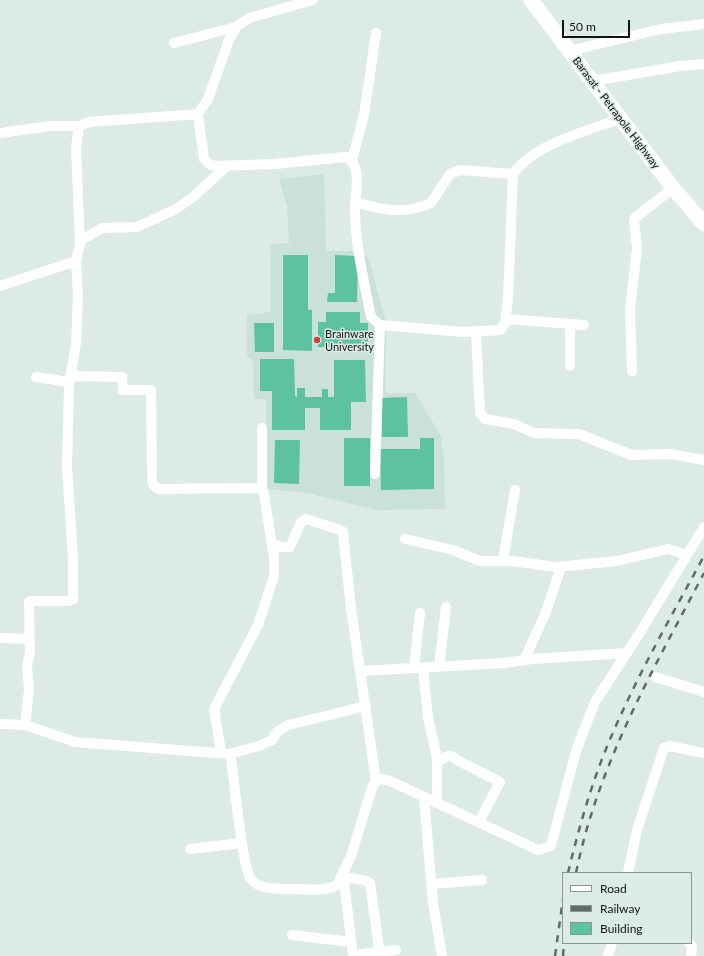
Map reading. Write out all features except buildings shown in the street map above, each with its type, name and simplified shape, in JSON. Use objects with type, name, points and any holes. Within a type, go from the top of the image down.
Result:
[{"type":"highway","name":"Barasat - Petrapole Highway","points":[[535,1],[570,51],[622,118],[673,188],[704,224]]},
{"type":"street","points":[[174,43],[236,27],[249,18],[313,0]]},
{"type":"street","points":[[570,51],[661,30],[704,24]]},
{"type":"street","points":[[236,27],[229,40],[208,99],[198,114],[204,158],[209,164],[215,166],[275,164],[346,157],[352,160],[355,165],[357,186],[355,202],[357,244],[371,317],[380,324],[476,332],[500,330],[506,319],[508,299],[512,174],[519,165],[531,156],[560,142],[622,118]]},
{"type":"street","points":[[352,160],[363,122],[376,33]]},
{"type":"street","points":[[593,81],[680,66],[704,64]]},
{"type":"street","points":[[0,133],[51,126],[79,126],[89,122],[198,114]]},
{"type":"street","points":[[25,725],[29,690],[27,666],[30,652],[29,602],[68,601],[73,598],[73,558],[67,474],[70,379],[76,343],[78,297],[76,261],[80,241],[76,147],[79,126]]},
{"type":"street","points":[[80,241],[102,228],[137,227],[176,209],[192,198],[227,166]]},
{"type":"street","points":[[355,202],[389,211],[402,210],[431,203],[450,174],[454,171],[460,170],[512,174]]},
{"type":"street","points":[[632,371],[630,310],[637,248],[634,221],[673,188]]},
{"type":"street","points":[[0,286],[76,261]]},
{"type":"street","points":[[506,319],[584,325]]},
{"type":"street","points":[[375,474],[380,324]]},
{"type":"street","points":[[570,324],[570,366]]},
{"type":"street","points":[[476,332],[480,413],[485,419],[514,424],[534,433],[579,434],[631,455],[671,454],[704,460]]},
{"type":"street","points":[[36,377],[70,379],[122,377],[122,390],[151,390],[152,481],[154,486],[158,489],[214,487],[262,489]]},
{"type":"street","points":[[262,428],[262,489],[272,544],[274,576],[262,614],[253,636],[214,709],[225,753],[231,758],[242,843],[248,873],[251,879],[256,883],[274,888],[324,890],[337,885],[343,875],[376,781],[351,609],[343,532],[306,519],[301,522],[290,547],[282,547],[272,544]]},
{"type":"street","points":[[504,560],[515,490]]},
{"type":"street","points":[[376,781],[379,779],[388,780],[538,850],[551,846],[576,751],[595,702],[704,527]]},
{"type":"street","points":[[405,539],[453,550],[480,561],[504,560],[561,567],[617,561],[668,549],[687,555]]},
{"type":"street","points":[[524,660],[546,612],[561,567]]},
{"type":"street","points":[[439,667],[446,607]]},
{"type":"street","points":[[420,613],[419,668],[438,762],[437,803]]},
{"type":"street","points":[[0,638],[29,639]]},
{"type":"street","points":[[361,671],[504,663],[524,660],[626,653]]},
{"type":"street","points":[[655,677],[704,692]]},
{"type":"street","points":[[0,724],[25,725],[76,742],[225,753],[259,746],[272,740],[277,732],[288,725],[366,705]]},
{"type":"street","points":[[628,872],[637,830],[664,748],[669,746],[704,753]]},
{"type":"street","points":[[438,762],[450,755],[498,779],[500,782],[478,822]]},
{"type":"street","points":[[424,797],[432,884],[442,956]]},
{"type":"street","points":[[190,849],[242,843]]},
{"type":"street","points":[[343,875],[351,929],[353,956],[380,954],[396,950]]},
{"type":"street","points":[[343,875],[370,883],[380,954]]},
{"type":"street","points":[[432,884],[482,880]]},
{"type":"street","points":[[292,935],[351,942]]},
{"type":"street","points":[[608,956],[612,944]]},
{"type":"street","points":[[690,944],[692,946],[691,956]]},
{"type":"shaded area","name":"Brainware University","points":[[324,174],[326,251],[358,251],[369,259],[386,323],[386,393],[415,393],[441,436],[444,459],[445,509],[377,510],[307,493],[267,489],[266,399],[254,399],[253,361],[247,356],[247,315],[270,312],[271,244],[289,243],[287,206],[279,179]]},
{"type":"railway","points":[[568,872],[586,804],[611,737],[644,668],[704,556]]},
{"type":"railway","points":[[576,872],[598,794],[629,718],[704,573]]},
{"type":"railway","points":[[555,956],[562,906]]},
{"type":"railway","points":[[563,956],[564,944]]},
{"type":"place","name":"Brainware University","points":[[317,340]]}]
